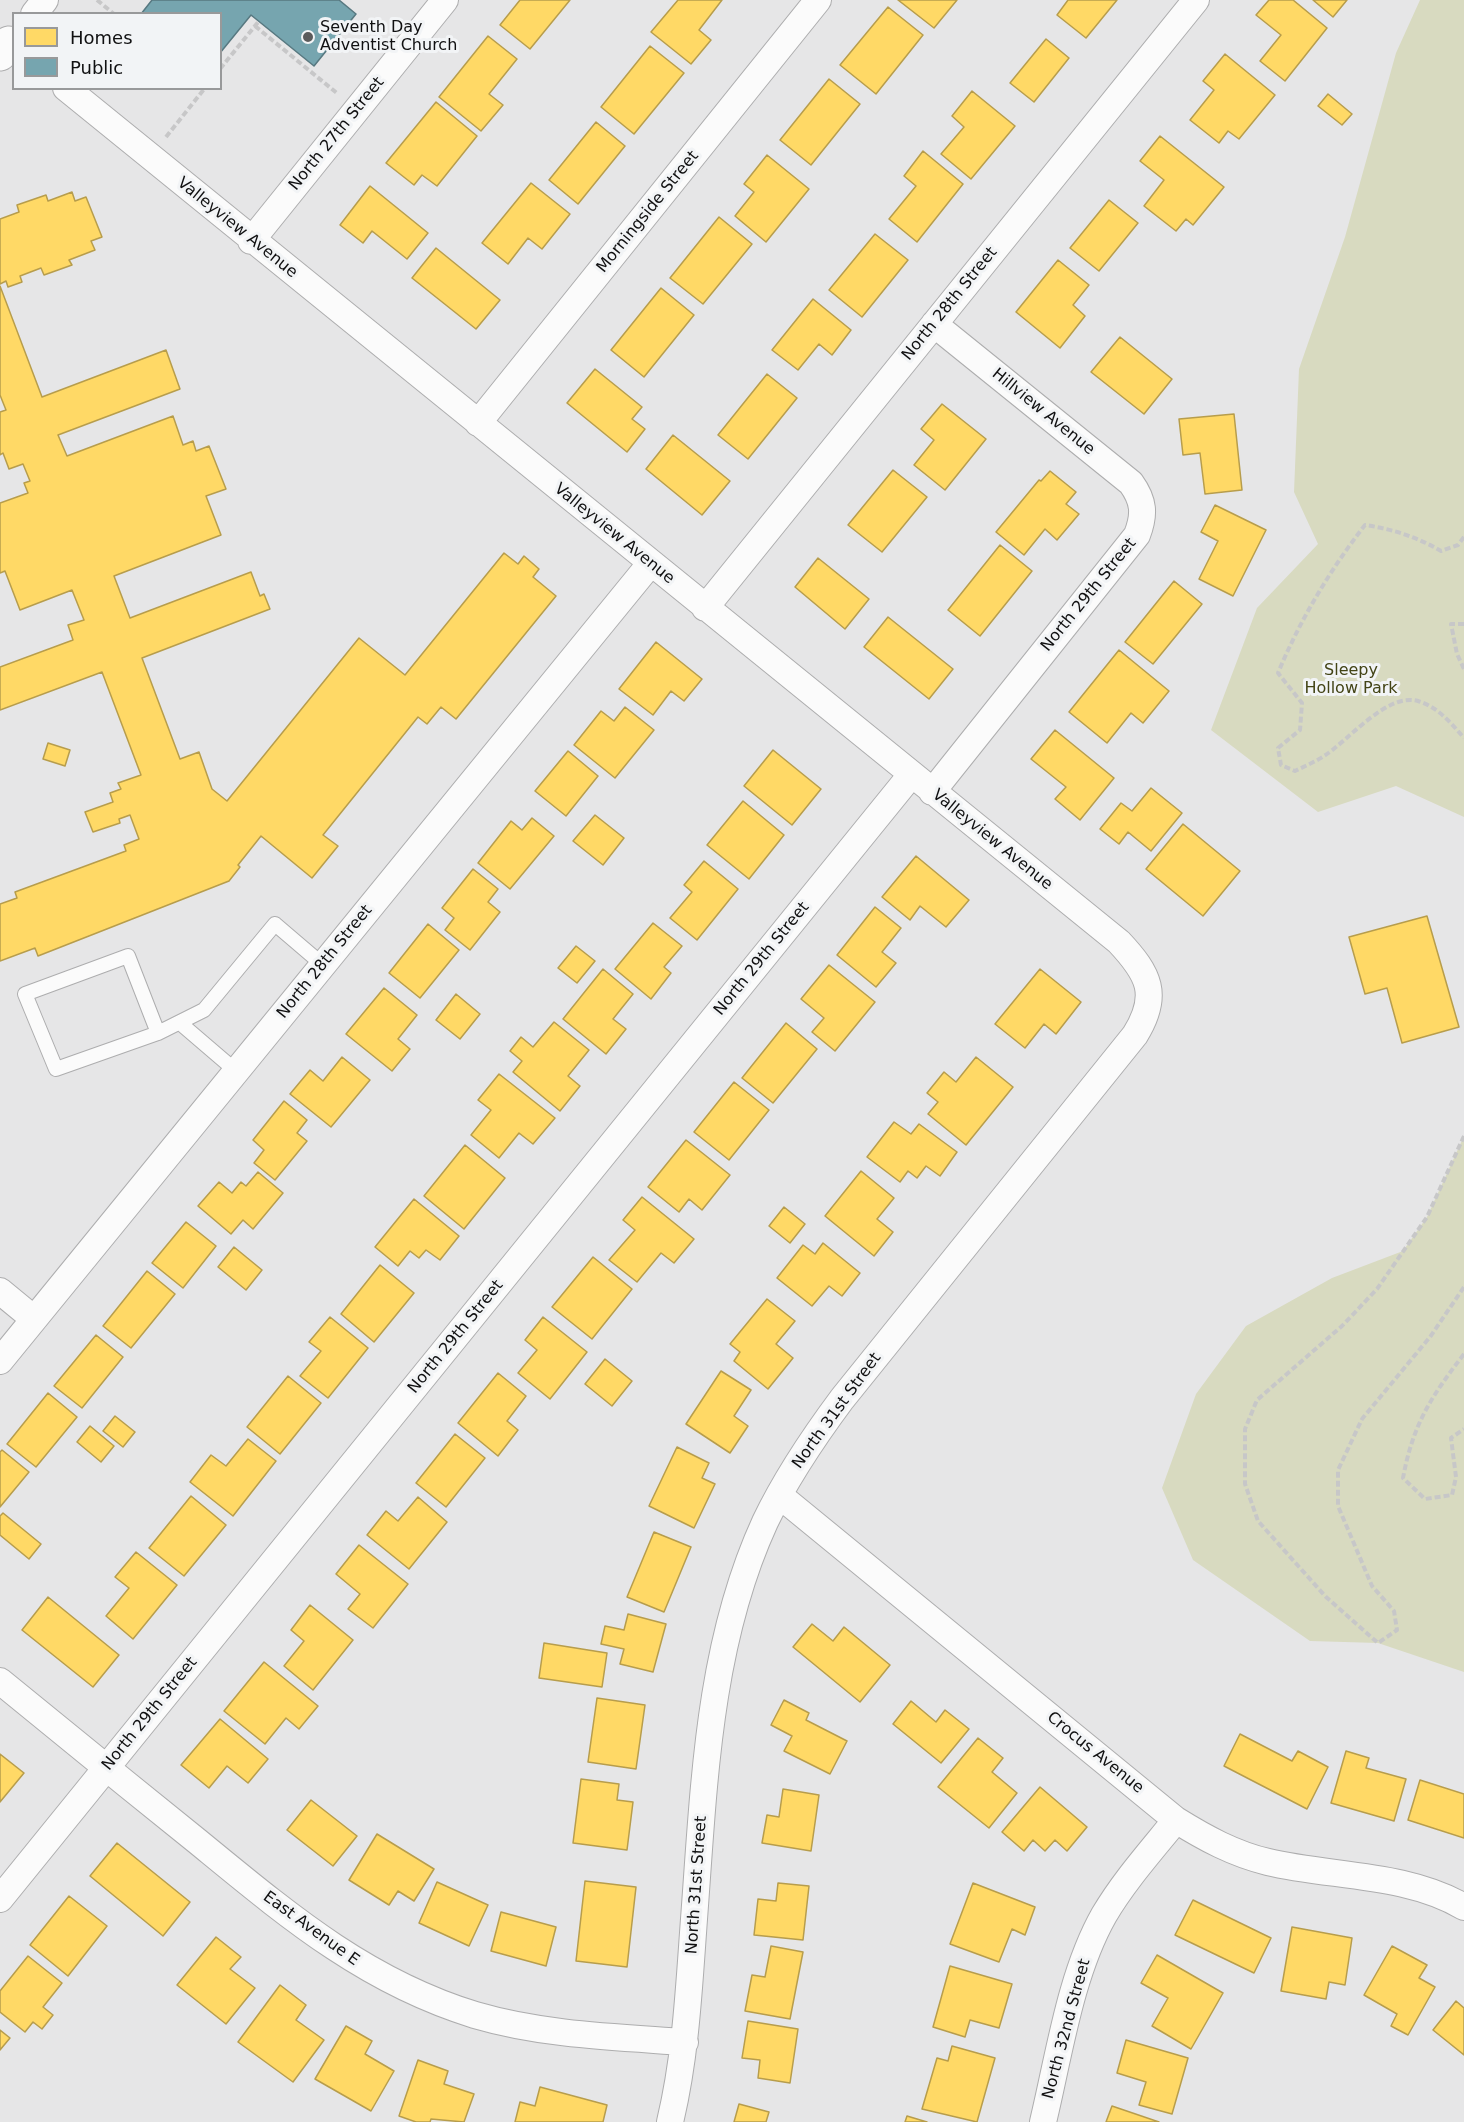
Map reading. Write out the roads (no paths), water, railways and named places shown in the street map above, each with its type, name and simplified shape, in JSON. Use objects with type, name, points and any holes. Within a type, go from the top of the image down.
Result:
[{"type":"street","points":[[35,12],[45,0]]},
{"type":"street","name":"North 27th Street","points":[[251,241],[445,0]]},
{"type":"street","name":"Morningside Street","points":[[478,423],[818,0]]},
{"type":"street","name":"North 28th Street","points":[[705,608],[1196,0]]},
{"type":"street","name":"Valleyview Avenue","points":[[68,90],[251,241],[1119,942],[1144,973],[1150,991]]},
{"type":"street","name":"Hillview Avenue","points":[[934,324],[1131,483],[1140,495],[1143,506]]},
{"type":"street","name":"North 29th Street","points":[[932,792],[1137,535],[1143,521],[1143,506]]},
{"type":"street","name":"North 28th Street","points":[[0,1361],[650,564]]},
{"type":"street","name":"North 29th Street","points":[[0,1899],[912,775]]},
{"type":"street","name":"North 31st Street","points":[[670,2122],[685,2042],[705,1786],[718,1682],[739,1592],[755,1546],[799,1459],[842,1399],[1135,1035],[1144,1021],[1150,991]]},
{"type":"street","points":[[0,1291],[34,1319]]},
{"type":"street","name":"Crocus Avenue","points":[[779,1495],[1176,1820],[1197,1833],[1244,1855],[1268,1862],[1415,1888],[1439,1895],[1464,1907]]},
{"type":"street","name":"East Avenue E","points":[[0,1681],[299,1923],[362,1966],[399,1986],[454,2008],[517,2025],[561,2033],[685,2042]]},
{"type":"street","name":"North 32nd Street","points":[[1043,2122],[1078,1978],[1089,1947],[1119,1892],[1176,1820]]},
{"type":"lane","points":[[159,1033],[128,956],[25,994],[56,1069],[159,1033],[204,1010],[275,924],[323,965]]},
{"type":"lane","points":[[180,1023],[236,1071]]},
{"type":"place","name":"Seventh Day Adventist Church","points":[[308,37]]},
{"type":"park label","name":"Sleepy Hollow Park","points":[[1351,680]]}]
